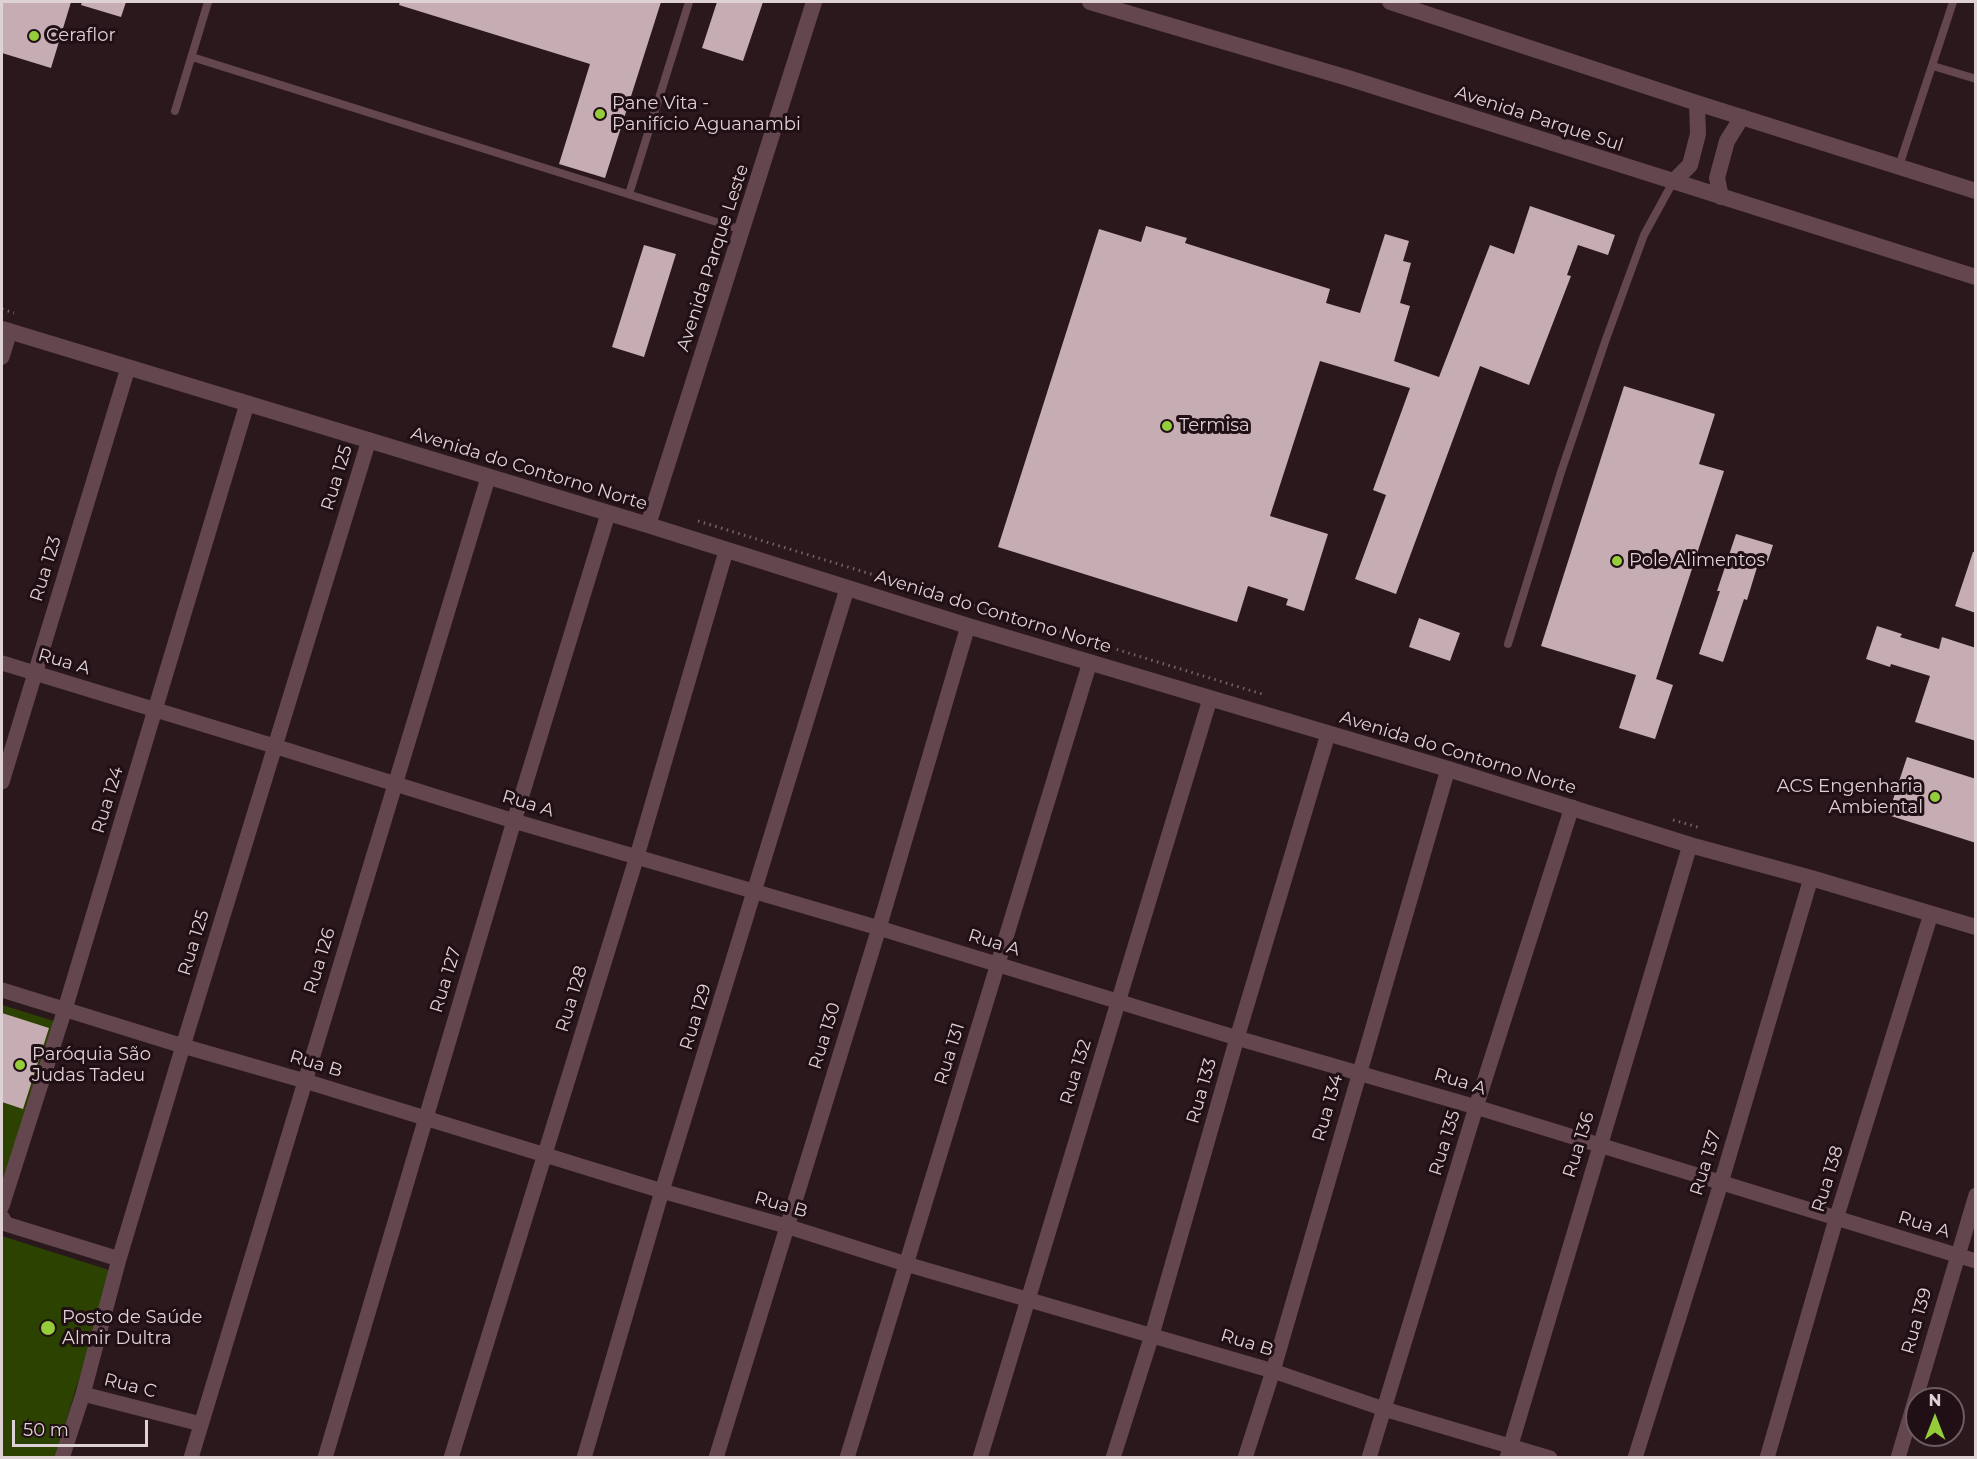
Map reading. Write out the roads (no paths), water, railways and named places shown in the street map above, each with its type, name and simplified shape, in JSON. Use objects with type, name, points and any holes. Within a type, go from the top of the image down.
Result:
[{"type":"street","name":"Avenida Parque Leste","points":[[648,525],[814,2]]},
{"type":"street","name":"Avenida Parque Sul","points":[[1090,2],[1347,78],[1976,277]]},
{"type":"street","points":[[1390,2],[1697,103],[1976,191]]},
{"type":"street","points":[[1674,182],[1690,165],[1698,134],[1697,103]]},
{"type":"street","points":[[1721,197],[1717,178],[1727,141],[1742,117]]},
{"type":"street","points":[[2,357],[6,330]]},
{"type":"street","name":"Avenida do Contorno Norte","points":[[6,330],[648,525],[968,626],[1449,769],[1690,844],[1976,927]]},
{"type":"street","name":"Rua 123","points":[[2,782],[128,368]]},
{"type":"street","name":"Rua 124","points":[[2,1206],[65,1009],[247,404]]},
{"type":"street","name":"Rua 125","points":[[62,1458],[83,1394],[119,1259],[183,1046],[369,440]]},
{"type":"street","name":"Rua 126","points":[[191,1456],[488,478]]},
{"type":"street","name":"Rua 127","points":[[326,1458],[514,821],[609,514]]},
{"type":"street","name":"Rua 128","points":[[451,1458],[637,856],[726,551]]},
{"type":"street","name":"Rua 129","points":[[584,1458],[662,1191],[847,588]]},
{"type":"street","name":"Rua 130","points":[[716,1458],[879,928],[968,626]]},
{"type":"street","name":"Rua 131","points":[[847,1458],[1090,662]]},
{"type":"street","name":"Rua A","points":[[2,663],[514,821],[879,928],[1237,1038],[1476,1107],[1976,1261]]},
{"type":"street","name":"Rua 132","points":[[980,1458],[1210,699]]},
{"type":"street","name":"Rua 133","points":[[1113,1458],[1152,1335],[1237,1038],[1328,734]]},
{"type":"street","name":"Rua 134","points":[[1245,1458],[1273,1371],[1449,769]]},
{"type":"street","name":"Rua 135","points":[[1369,1458],[1476,1107],[1572,807]]},
{"type":"street","name":"Rua 136","points":[[1508,1452],[1690,844]]},
{"type":"street","name":"Rua 137","points":[[1635,1458],[1721,1183],[1812,878]]},
{"type":"street","name":"Rua 138","points":[[1767,1458],[1836,1219],[1931,914]]},
{"type":"street","name":"Rua B","points":[[2,990],[544,1156],[1273,1371],[1508,1452],[1550,1458]]},
{"type":"street","name":"Rua 139","points":[[1898,1458],[1976,1195]]},
{"type":"street","points":[[2,1217],[6,1224],[119,1259]]},
{"type":"street","name":"Rua C","points":[[83,1394],[201,1424]]},
{"type":"lane","points":[[176,111],[208,2]]},
{"type":"lane","points":[[628,194],[689,2]]},
{"type":"lane","points":[[1899,166],[1953,2]]},
{"type":"lane","points":[[192,57],[742,230]]},
{"type":"lane","points":[[1933,66],[1976,79]]},
{"type":"lane","points":[[1508,644],[1557,483],[1609,329],[1644,235],[1674,182]]},
{"type":"place","name":"Ceraflor","points":[[34,36]]},
{"type":"place","name":"Pane Vita - Panifício Aguanambi","points":[[600,114]]},
{"type":"place","name":"Termisa","points":[[1167,426]]},
{"type":"place","name":"Pole Alimentos","points":[[1617,561]]},
{"type":"place","name":"ACS Engenharia Ambiental","points":[[1935,797]]},
{"type":"place","name":"Paróquia São Judas Tadeu","points":[[20,1065]]},
{"type":"place","name":"Posto de Saúde Almir Dultra","points":[[48,1328]]}]
